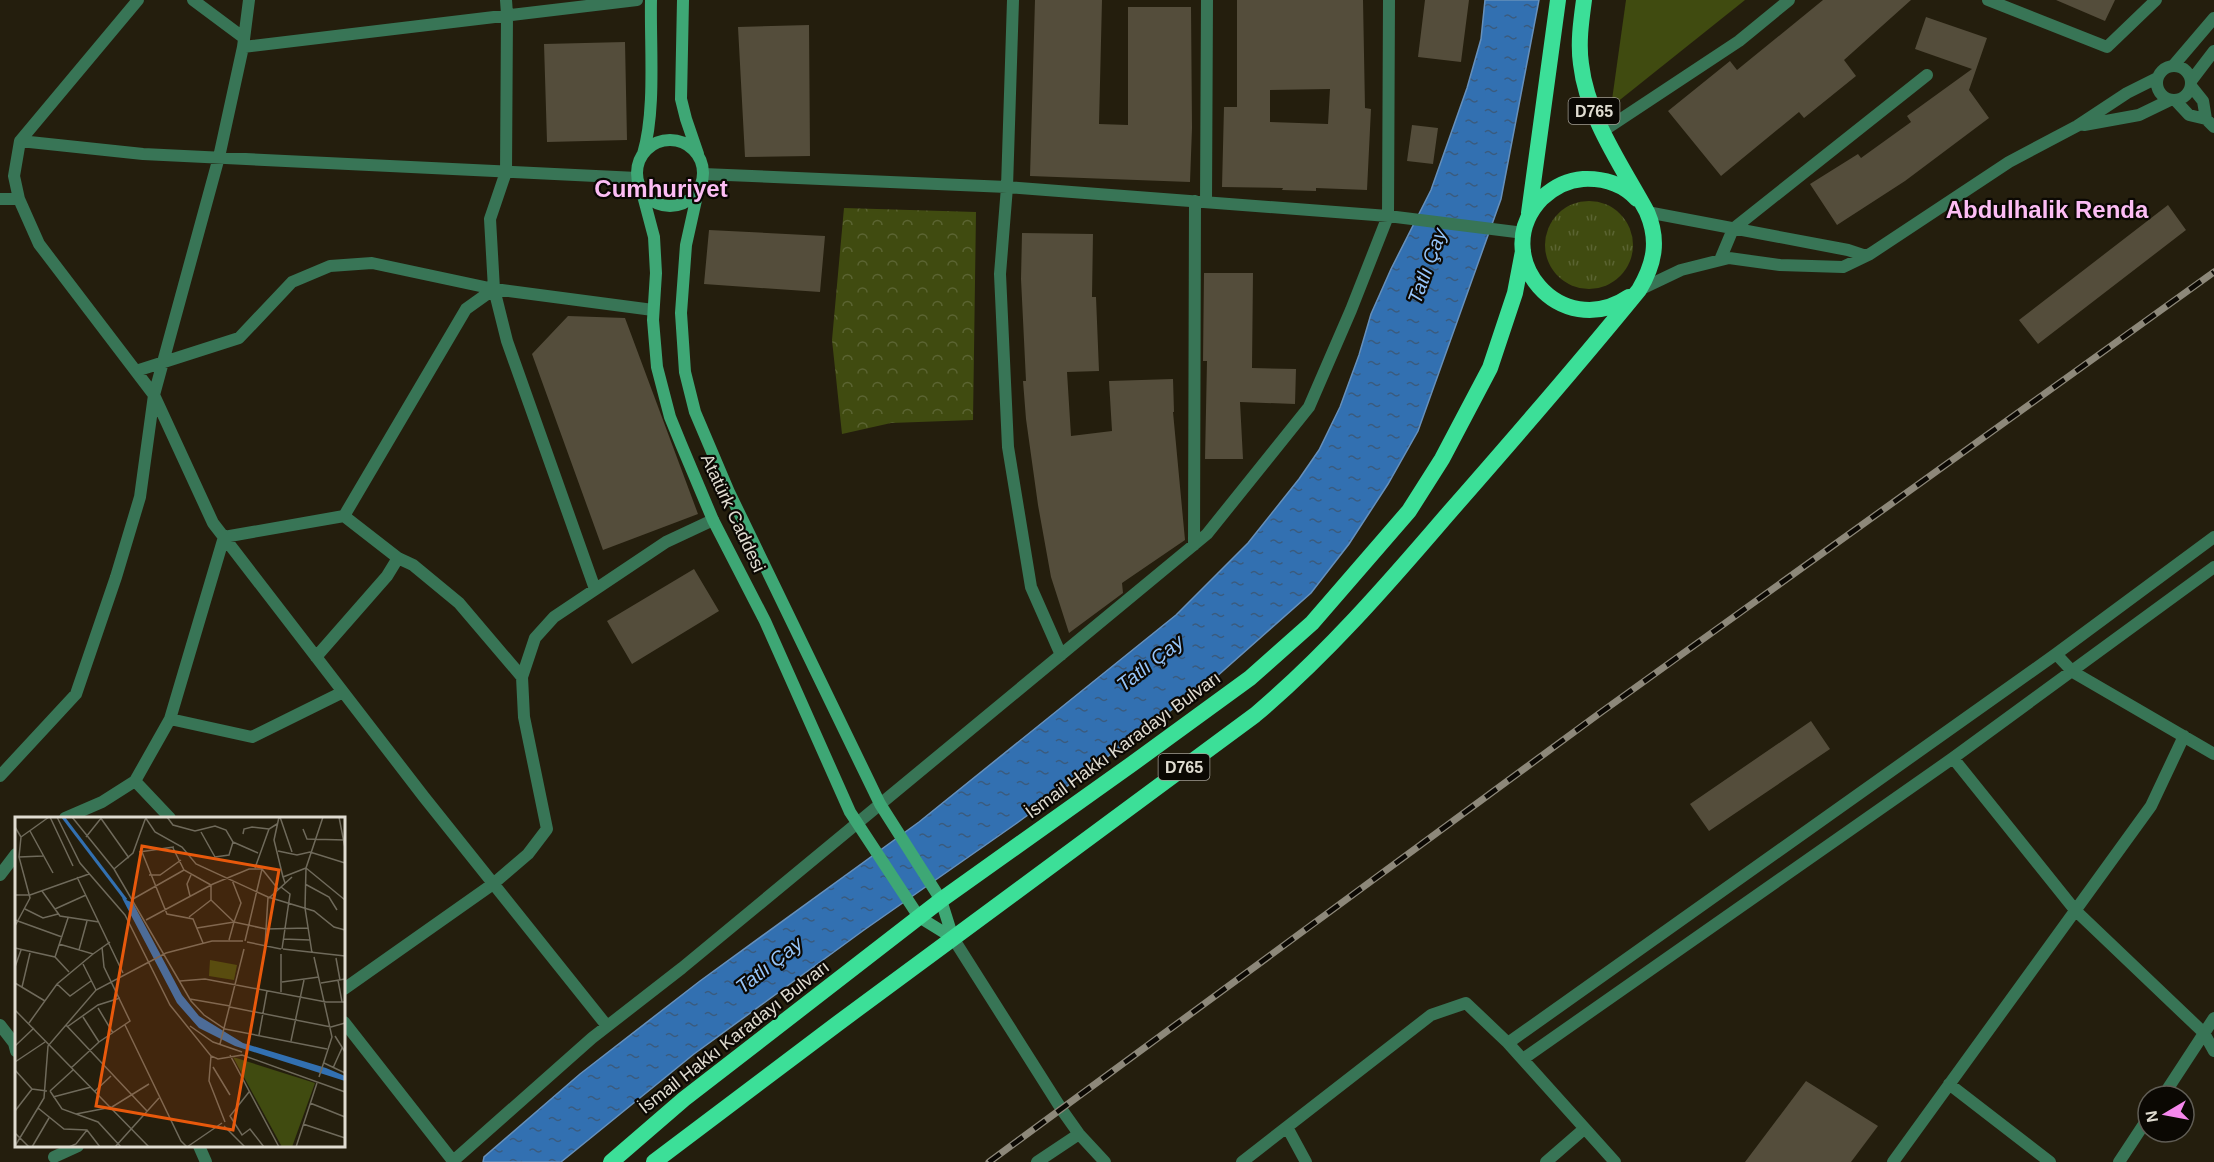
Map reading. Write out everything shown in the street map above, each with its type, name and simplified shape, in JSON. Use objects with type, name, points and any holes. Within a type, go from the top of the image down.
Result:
[{"type":"highway","name":"D765","points":[[1526,226],[1558,0]]},
{"type":"highway","name":"D765","points":[[1584,0],[1579,36],[1581,66],[1594,110],[1647,212]]},
{"type":"highway","points":[[1592,178],[1608,181],[1622,187],[1635,197],[1647,212],[1655,240],[1654,256],[1649,273],[1639,290],[1612,307],[1595,311],[1578,310],[1561,305],[1546,296],[1535,283],[1527,268],[1523,251],[1526,226],[1536,204],[1561,184],[1592,178]]},
{"type":"highway","name":"İsmail Hakkı Karadayı Bulvarı","points":[[611,1162],[684,1099],[941,900],[1241,684],[1312,623],[1409,511],[1442,459],[1490,368],[1515,293],[1523,251]]},
{"type":"highway","name":"D765","points":[[654,1162],[1255,715],[1282,692],[1370,604],[1522,431],[1639,290]]},
{"type":"main road","points":[[651,0],[650,108],[647,143],[639,161],[639,183],[651,200],[668,206],[685,203],[698,191],[703,174],[681,99],[683,0]]},
{"type":"main road","points":[[643,154],[656,143],[672,140],[688,146],[699,158]]},
{"type":"main road","name":"Atatürk Caddesi","points":[[639,183],[654,237],[656,273],[653,310],[657,367],[681,444],[714,520],[765,621],[846,803],[919,917]]},
{"type":"main road","name":"Atatürk Caddesi","points":[[698,191],[686,245],[682,289],[684,357],[690,399],[700,429],[880,804],[941,900],[953,938]]},
{"type":"main road","points":[[919,917],[953,938]]},
{"type":"street","points":[[138,0],[20,141],[14,176],[19,199],[39,244],[154,395],[213,523],[493,884],[607,1026]]},
{"type":"street","points":[[193,0],[244,43],[637,0]]},
{"type":"street","points":[[0,776],[76,694],[116,578],[140,497],[154,395],[219,157],[244,43],[249,0]]},
{"type":"street","points":[[506,0],[506,172],[489,219],[494,289],[507,341],[595,589]]},
{"type":"street","points":[[1013,0],[1007,187],[1000,274],[1008,447],[1031,587],[1061,655]]},
{"type":"street","points":[[1194,545],[1200,202],[1207,0]]},
{"type":"street","points":[[345,1023],[453,1161],[607,1026],[861,828],[880,804],[1207,534],[1309,407],[1388,216],[1389,0]]},
{"type":"street","points":[[1603,130],[1739,41],[1789,0]]},
{"type":"street","points":[[1988,0],[2107,47],[2156,0]]},
{"type":"street","points":[[1639,290],[1681,270],[1729,258],[1779,265],[1843,267],[1866,256],[2009,162],[2077,126],[2127,93],[2157,78],[2161,72],[2173,66],[2214,18]]},
{"type":"street","points":[[2077,126],[2139,115],[2186,96],[2191,83],[2214,51]]},
{"type":"street","points":[[2173,66],[2186,70],[2191,83],[2203,101],[2211,124]]},
{"type":"street","points":[[1720,260],[1733,229],[1927,75]]},
{"type":"street","points":[[2157,78],[2159,92],[2173,100],[2189,115],[2211,124]]},
{"type":"street","points":[[20,141],[143,154],[506,172],[639,183]]},
{"type":"street","points":[[703,174],[1007,187],[1388,216],[1498,230],[1526,226]]},
{"type":"street","points":[[0,199],[19,199]]},
{"type":"street","points":[[1647,212],[1848,249],[1866,256]]},
{"type":"street","points":[[136,371],[238,338],[292,282],[330,266],[372,263],[494,289],[653,310]]},
{"type":"street","points":[[344,516],[466,309],[494,289]]},
{"type":"street","points":[[224,537],[344,516],[398,558],[413,565],[459,603],[522,677]]},
{"type":"street","points":[[345,988],[493,884],[528,854],[547,829],[524,717],[522,677],[535,638],[554,617],[666,542],[714,520]]},
{"type":"street","points":[[70,817],[102,802],[135,781],[170,719],[224,537]]},
{"type":"street","points":[[1508,1043],[2056,654],[2214,537]]},
{"type":"street","points":[[316,657],[387,576],[398,558]]},
{"type":"street","points":[[1522,1059],[1953,758],[2214,567]]},
{"type":"street","points":[[2056,654],[2073,672],[2214,754]]},
{"type":"street","points":[[170,719],[252,737],[343,692]]},
{"type":"street","points":[[1893,1162],[2151,806],[2184,736]]},
{"type":"street","points":[[1953,758],[2075,910],[2204,1033],[2214,1051]]},
{"type":"street","points":[[135,781],[168,817]]},
{"type":"street","points":[[0,876],[15,855]]},
{"type":"street","points":[[953,938],[1079,1134],[1105,1162]]},
{"type":"street","points":[[1242,1162],[1431,1016],[1466,1004],[1508,1043],[1616,1162]]},
{"type":"street","points":[[2171,1084],[2214,1018]]},
{"type":"street","points":[[0,1025],[15,1048]]},
{"type":"street","points":[[1949,1084],[2050,1162]]},
{"type":"street","points":[[1287,1127],[1306,1162]]},
{"type":"street","points":[[1546,1162],[1584,1129]]},
{"type":"street","points":[[1037,1162],[1079,1134]]},
{"type":"street","points":[[2119,1162],[2136,1136]]},
{"type":"street","points":[[52,1155],[75,1147]]},
{"type":"street","points":[[199,1147],[206,1162]]},
{"type":"green space","points":[[1626,0],[1745,0],[1611,107]]},
{"type":"green space","points":[[1589,201],[1614,208],[1626,220],[1633,245],[1626,270],[1614,282],[1589,289],[1564,282],[1552,270],[1545,245],[1552,220],[1564,208]]},
{"type":"green space","points":[[844,208],[976,212],[973,420],[891,423],[842,434],[832,340]]},
{"type":"water","name":"Tatlı Çay","points":[[1485,0],[1539,0],[1501,199],[1418,431],[1388,484],[1349,544],[1311,593],[1215,678],[694,1054],[561,1162],[483,1162],[484,1157],[580,1074],[700,981],[919,822],[1176,615],[1248,543],[1319,450],[1340,407],[1371,314],[1431,190],[1467,88],[1481,39]]},
{"type":"building","points":[[1035,0],[1102,0],[1099,124],[1128,125],[1128,7],[1191,7],[1190,182],[1030,176]]},
{"type":"building","points":[[1237,0],[1363,0],[1365,108],[1371,109],[1367,190],[1316,188],[1316,191],[1222,187],[1224,107],[1237,107]],"holes":[[[1330,89],[1328,124],[1270,122],[1270,90]]]},
{"type":"building","points":[[1425,0],[1469,0],[1461,62],[1418,57]]},
{"type":"building","points":[[1823,0],[1911,0],[1844,60],[1856,76],[1804,118],[1799,112],[1721,176],[1668,111],[1730,61],[1737,70]]},
{"type":"building","points":[[2056,0],[2115,0],[2105,21]]},
{"type":"building","points":[[1926,17],[1987,38],[1969,90],[1989,118],[1905,181],[1837,225],[1810,184],[1858,154],[1861,158],[1911,122],[1907,116],[1972,69],[1915,49]]},
{"type":"building","points":[[809,25],[810,156],[745,157],[738,27]]},
{"type":"building","points":[[625,42],[627,140],[547,142],[544,44]]},
{"type":"building","points":[[1412,125],[1438,128],[1433,164],[1407,161]]},
{"type":"building","points":[[2168,205],[2186,230],[2038,344],[2019,320]]},
{"type":"building","points":[[709,230],[825,236],[820,292],[704,284]]},
{"type":"building","points":[[1022,233],[1093,234],[1092,297],[1096,297],[1099,371],[1067,372],[1071,436],[1112,431],[1109,381],[1173,379],[1173,412],[1185,540],[1122,583],[1123,593],[1069,633],[1051,577],[1026,419],[1023,381],[1026,381],[1021,279]]},
{"type":"building","points":[[1204,273],[1253,273],[1252,368],[1296,369],[1295,404],[1240,402],[1243,459],[1205,459],[1207,361],[1203,361]]},
{"type":"building","points":[[568,316],[625,318],[698,514],[603,550],[532,354]]},
{"type":"building","points":[[694,569],[719,611],[632,664],[607,621]]},
{"type":"building","points":[[1811,721],[1830,749],[1709,831],[1690,804]]},
{"type":"building","points":[[1806,1081],[1878,1126],[1851,1162],[1745,1162]]},
{"type":"railway","points":[[989,1162],[1600,713],[2214,272]]},
{"type":"district","name":"Cumhuriyet","points":[[661,188]]},
{"type":"district","name":"Abdulhalik Renda","points":[[2047,209]]}]
